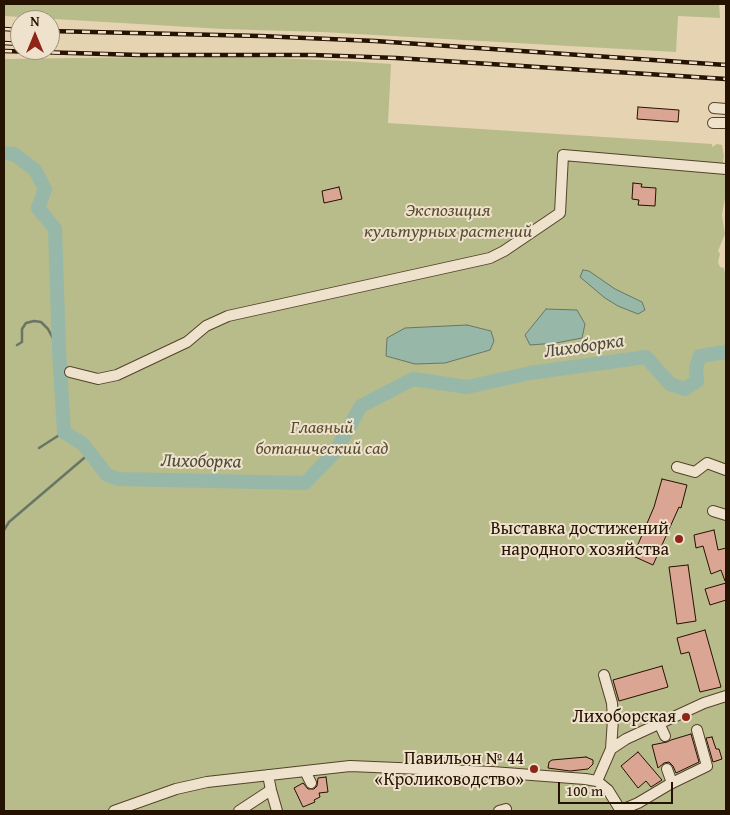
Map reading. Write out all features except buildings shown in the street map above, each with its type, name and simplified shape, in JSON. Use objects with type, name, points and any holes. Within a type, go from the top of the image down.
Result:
[{"type":"street","points":[[714,108],[726,109]]},
{"type":"street","points":[[713,123],[726,123]]},
{"type":"street","points":[[70,372],[98,379],[117,375],[187,342],[206,326],[228,316],[490,258],[504,251],[560,213],[563,155],[726,169]]},
{"type":"street","points":[[677,467],[695,472],[708,463],[726,470]]},
{"type":"street","points":[[713,511],[726,515]]},
{"type":"street","points":[[597,781],[611,749],[613,719],[612,703],[604,675]]},
{"type":"street","points":[[611,749],[626,739],[659,723],[704,703],[726,696]]},
{"type":"street","points":[[659,723],[665,736]]},
{"type":"street","points":[[114,811],[186,786],[213,781],[350,766],[492,772],[585,779],[597,781],[608,790],[621,811],[707,766],[697,730]]},
{"type":"street","points":[[667,769],[672,783]]},
{"type":"street","points":[[305,770],[312,787]]},
{"type":"street","points":[[268,775],[270,790],[277,811]]},
{"type":"street","points":[[239,811],[270,790]]},
{"type":"green space","points":[[4,4],[719,4],[720,18],[678,16],[676,52],[60,19],[60,10],[10,10],[10,16],[4,16]]},
{"type":"green space","name":"Главный ботанический сад","points":[[226,56],[391,64],[388,123],[712,144],[712,147],[717,144],[722,145],[724,156],[722,167],[725,171],[725,198],[722,215],[725,234],[718,251],[720,254],[718,262],[720,267],[724,268],[726,281],[726,811],[4,811],[4,59],[60,60],[60,58]]},
{"type":"shaded area","points":[[583,270],[589,271],[615,289],[642,302],[645,310],[638,314],[618,306],[605,298],[580,277]]},
{"type":"shaded area","points":[[546,309],[577,310],[585,324],[582,338],[530,345],[525,335]]},
{"type":"shaded area","points":[[467,325],[491,331],[494,341],[490,350],[445,363],[415,364],[386,356],[387,338],[405,328]]},
{"type":"waterway","name":"Лихоборка","points":[[4,153],[14,154],[35,170],[45,189],[38,208],[55,229],[64,432],[83,444],[107,475],[118,479],[305,483],[335,452],[361,406],[413,379],[467,387],[530,373],[646,357],[670,384],[685,389],[697,381],[696,367],[700,356],[726,352]]},
{"type":"waterway","points":[[17,345],[22,342],[22,329],[26,323],[34,321],[41,322],[48,329],[59,350]]},
{"type":"waterway","points":[[39,448],[64,432]]},
{"type":"waterway","points":[[4,530],[9,522],[90,453]]},
{"type":"railway","points":[[4,29],[10,29]]},
{"type":"railway","points":[[60,31],[375,41],[726,65]]},
{"type":"railway","points":[[4,43],[10,43]]},
{"type":"railway","points":[[4,51],[139,55],[313,55],[396,58],[726,79]]},
{"type":"place","name":"Выставка достижений народного хозяйства","points":[[679,539]]},
{"type":"place","name":"Лихоборская","points":[[686,717]]},
{"type":"place","name":"Павильон № 44 «Кролиководство»","points":[[534,769]]},
{"type":"park label","name":"Экспозиция культурных растений","points":[[448,221]]}]
